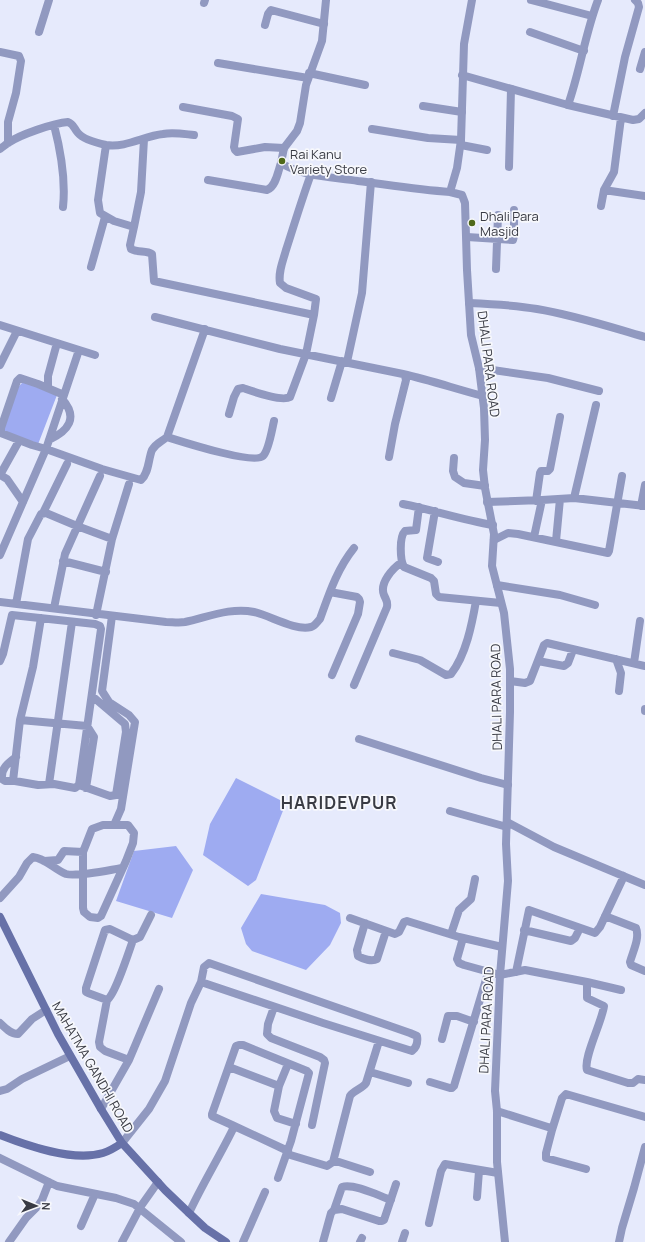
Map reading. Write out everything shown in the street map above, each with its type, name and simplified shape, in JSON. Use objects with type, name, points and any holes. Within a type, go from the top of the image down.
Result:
[{"type":"main road","name":"MAHATMA GANDHI ROAD","points":[[0,917],[70,1056],[122,1143],[189,1213],[205,1228],[226,1242]]},
{"type":"main road","points":[[0,1135],[62,1154],[80,1156],[102,1154],[122,1143]]},
{"type":"street","points":[[39,32],[49,0]]},
{"type":"street","points":[[208,180],[267,190],[271,189],[281,163],[284,148],[298,131],[308,75],[322,41],[326,0]]},
{"type":"street","points":[[281,163],[310,174],[450,192],[457,168],[461,142],[464,44],[472,0]]},
{"type":"street","points":[[531,0],[592,16]]},
{"type":"street","points":[[568,105],[592,16],[598,0]]},
{"type":"street","points":[[601,206],[604,190],[614,172],[617,117],[627,51],[639,7],[635,0]]},
{"type":"street","points":[[265,25],[268,14],[271,10],[324,24]]},
{"type":"street","points":[[530,32],[584,50]]},
{"type":"street","points":[[0,52],[16,55],[20,58],[16,93],[8,122],[8,143]]},
{"type":"street","points":[[640,69],[645,52]]},
{"type":"street","points":[[218,63],[308,75],[365,85]]},
{"type":"street","points":[[462,75],[568,105],[617,117],[638,119],[645,113]]},
{"type":"street","points":[[509,167],[511,89]]},
{"type":"street","points":[[423,106],[462,112]]},
{"type":"street","points":[[183,107],[238,118],[234,146],[237,152],[265,147],[284,148]]},
{"type":"street","points":[[0,149],[8,143],[65,122],[71,123],[80,136],[106,145],[122,144],[163,133],[194,135]]},
{"type":"street","points":[[54,125],[62,161],[64,189],[63,207]]},
{"type":"street","points":[[372,129],[461,142],[487,150]]},
{"type":"street","points":[[144,139],[141,192],[130,245],[131,249],[134,251],[150,252],[152,254],[154,281],[314,315]]},
{"type":"street","points":[[106,145],[98,200],[100,213],[114,221],[134,227]]},
{"type":"street","points":[[229,414],[238,389],[242,388],[280,399],[287,399],[290,397],[306,354],[317,304],[316,299],[286,288],[280,283],[280,270],[310,174]]},
{"type":"street","points":[[331,398],[345,362],[362,293],[371,182]]},
{"type":"street","points":[[604,190],[645,196]]},
{"type":"street","name":"DHALI PARA ROAD","points":[[450,192],[459,193],[464,198],[467,237],[466,270],[471,335],[479,368],[483,396],[485,440],[483,470],[484,486],[493,525],[494,540],[492,566],[501,603],[508,647],[510,681],[506,844],[508,881],[500,975],[495,1083],[498,1173],[505,1242]]},
{"type":"street","points":[[467,237],[511,241],[514,238],[514,210]]},
{"type":"street","points":[[496,269],[498,215]]},
{"type":"street","points":[[91,267],[105,217]]},
{"type":"street","points":[[469,303],[494,304],[537,309],[585,320],[645,337]]},
{"type":"street","points":[[155,317],[306,354],[428,379],[451,388],[483,396]]},
{"type":"street","points":[[0,325],[95,355]]},
{"type":"street","points":[[49,440],[64,432],[67,428],[70,420],[69,408],[63,397],[48,388],[20,378],[1,431],[3,434],[19,441],[102,469],[141,480],[144,477],[152,450],[157,443],[166,438],[205,329]]},
{"type":"street","points":[[0,365],[17,331]]},
{"type":"street","points":[[48,388],[48,376],[57,343]]},
{"type":"street","points":[[0,555],[46,449],[79,350]]},
{"type":"street","points":[[479,368],[548,378],[599,391]]},
{"type":"street","points":[[389,457],[395,424],[406,380],[403,374]]},
{"type":"street","points":[[574,498],[596,405]]},
{"type":"street","points":[[534,537],[539,501],[540,473],[541,471],[548,471],[550,468],[560,417]]},
{"type":"street","points":[[166,438],[213,451],[259,459],[266,452],[274,421]]},
{"type":"street","points":[[19,441],[0,475],[7,479],[23,502]]},
{"type":"street","points":[[454,458],[455,477],[464,483],[484,486]]},
{"type":"street","points":[[16,604],[28,539],[41,514],[43,513],[67,464]]},
{"type":"street","points":[[54,608],[63,561],[100,476]]},
{"type":"street","points":[[494,540],[508,533],[556,541],[606,554],[608,553],[622,476]]},
{"type":"street","points":[[96,615],[112,539],[129,484]]},
{"type":"street","points":[[487,502],[539,501],[574,498],[643,506],[645,485]]},
{"type":"street","points":[[556,541],[560,499]]},
{"type":"street","points":[[403,504],[474,522],[493,525]]},
{"type":"street","points":[[419,507],[417,529],[405,531],[402,535],[402,565],[407,569],[431,578],[434,581],[436,596],[501,603]]},
{"type":"street","points":[[435,511],[427,556],[429,559],[438,562]]},
{"type":"street","points":[[43,513],[112,539]]},
{"type":"street","points":[[0,602],[54,608],[96,615],[166,622],[184,622],[226,612],[243,610],[298,627],[311,627],[316,625],[320,619],[341,566],[354,548]]},
{"type":"street","points":[[63,561],[106,572]]},
{"type":"street","points":[[354,685],[387,607],[387,600],[383,592],[385,582],[391,570],[402,562]]},
{"type":"street","points":[[497,584],[560,595],[595,605]]},
{"type":"street","points":[[330,592],[357,597],[360,602],[358,614],[332,675]]},
{"type":"street","points":[[393,653],[420,660],[446,675],[451,674],[461,655],[468,636],[476,601]]},
{"type":"street","points":[[0,660],[5,647],[12,615],[95,624],[100,626],[101,629],[87,726],[83,786]]},
{"type":"street","points":[[112,616],[102,691],[109,702],[129,715],[135,722],[121,809],[114,825]]},
{"type":"street","points":[[13,781],[20,720],[33,668],[41,618]]},
{"type":"street","points":[[634,663],[640,621]]},
{"type":"street","points":[[49,784],[72,622]]},
{"type":"street","points":[[510,681],[528,682],[532,677],[545,644],[551,644],[645,666]]},
{"type":"street","points":[[538,661],[564,666],[568,663],[573,650]]},
{"type":"street","points":[[616,659],[621,673],[619,692]]},
{"type":"street","points":[[16,757],[4,768],[2,779],[5,782],[13,781],[38,785],[49,784],[75,788],[83,786],[110,796],[116,795],[126,729],[125,724],[92,696]]},
{"type":"street","points":[[20,720],[87,726]]},
{"type":"street","points":[[359,739],[481,778],[508,785]]},
{"type":"street","points":[[450,811],[507,824],[554,847],[645,885]]},
{"type":"street","points":[[103,825],[114,825],[128,825],[134,833],[133,843],[102,916],[98,918],[90,917],[84,912],[83,852],[92,829],[103,825]]},
{"type":"street","points":[[44,861],[58,860],[60,855],[64,852],[83,852]]},
{"type":"street","points":[[0,898],[19,877],[31,857],[44,861],[69,875],[122,868]]},
{"type":"street","points":[[516,972],[529,910],[595,933],[598,931],[624,876]]},
{"type":"street","points":[[451,934],[459,910],[471,899],[475,879]]},
{"type":"street","points":[[107,1000],[86,992],[105,930],[110,930],[133,940],[138,939],[151,915]]},
{"type":"street","points":[[605,916],[636,928],[637,937],[630,962],[632,965],[645,971]]},
{"type":"street","points":[[350,918],[386,931],[398,933],[404,922],[407,921],[463,938],[502,947]]},
{"type":"street","points":[[365,923],[357,950],[358,956],[361,958],[372,961],[377,959],[386,931]]},
{"type":"street","points":[[524,930],[571,941],[580,928]]},
{"type":"street","points":[[463,938],[457,957],[458,962],[488,973],[500,975],[525,970],[621,990]]},
{"type":"street","points":[[130,1060],[105,1051],[99,1045],[107,1000],[110,998],[133,940]]},
{"type":"street","points":[[122,1143],[149,1109],[166,1081],[191,1003],[201,982],[204,967],[210,963],[410,1033],[417,1036],[418,1041],[412,1051],[201,982]]},
{"type":"street","points":[[430,1082],[450,1088],[454,1086],[488,973]]},
{"type":"street","points":[[587,982],[587,998],[604,1006],[586,1066],[587,1070],[628,1083],[633,1083],[638,1079],[645,1080]]},
{"type":"street","points":[[101,1109],[130,1060],[159,989]]},
{"type":"street","points":[[274,1007],[268,1024],[267,1034],[271,1038],[320,1057],[325,1063],[312,1125]]},
{"type":"street","points":[[0,1024],[14,1034],[18,1034],[32,1019],[46,1010]]},
{"type":"street","points":[[442,1039],[448,1016],[457,1016],[474,1022]]},
{"type":"street","points":[[334,1162],[350,1096],[352,1093],[364,1086],[370,1072],[379,1041]]},
{"type":"street","points":[[278,1178],[287,1152],[296,1124],[309,1073],[243,1045],[239,1045],[236,1046],[212,1116],[287,1152],[327,1166],[334,1162],[339,1162],[370,1172]]},
{"type":"street","points":[[0,1091],[7,1089],[70,1056]]},
{"type":"street","points":[[288,1064],[279,1086],[274,1107],[275,1115],[277,1118],[296,1124]]},
{"type":"street","points":[[229,1067],[279,1086]]},
{"type":"street","points":[[370,1072],[408,1082]]},
{"type":"street","points":[[586,1169],[546,1158],[552,1130],[562,1098],[566,1094],[645,1117]]},
{"type":"street","points":[[497,1111],[548,1127],[552,1130]]},
{"type":"street","points":[[189,1213],[202,1185],[232,1132],[232,1125]]},
{"type":"street","points":[[619,1242],[645,1147]]},
{"type":"street","points":[[0,1158],[62,1187],[128,1201],[141,1207],[181,1242]]},
{"type":"street","points":[[429,1223],[441,1171],[445,1164],[498,1173]]},
{"type":"street","points":[[477,1197],[479,1170]]},
{"type":"street","points":[[10,1242],[26,1218],[38,1206],[49,1182]]},
{"type":"street","points":[[122,1242],[147,1197],[158,1182]]},
{"type":"street","points":[[334,1210],[342,1209],[382,1221],[384,1220],[396,1184]]},
{"type":"street","points":[[323,1242],[342,1187],[358,1188],[391,1200]]},
{"type":"street","points":[[243,1242],[265,1192]]},
{"type":"street","points":[[81,1226],[96,1194]]},
{"type":"street","points":[[402,1242],[405,1233]]},
{"type":"water","points":[[25,380],[57,395],[37,447],[2,434],[18,387]]},
{"type":"water","points":[[236,778],[286,803],[256,880],[248,886],[203,855],[210,824]]},
{"type":"water","points":[[176,846],[193,870],[172,918],[116,901],[134,851]]},
{"type":"water","points":[[261,894],[325,905],[340,913],[341,923],[330,945],[306,970],[252,951],[246,944],[241,928]]},
{"type":"place","name":"Rai Kanu Variety Store","points":[[282,161]]},
{"type":"place","name":"Dhali Para Masjid","points":[[472,223]]},
{"type":"district","name":"HARIDEVPUR","points":[[339,802]]}]
